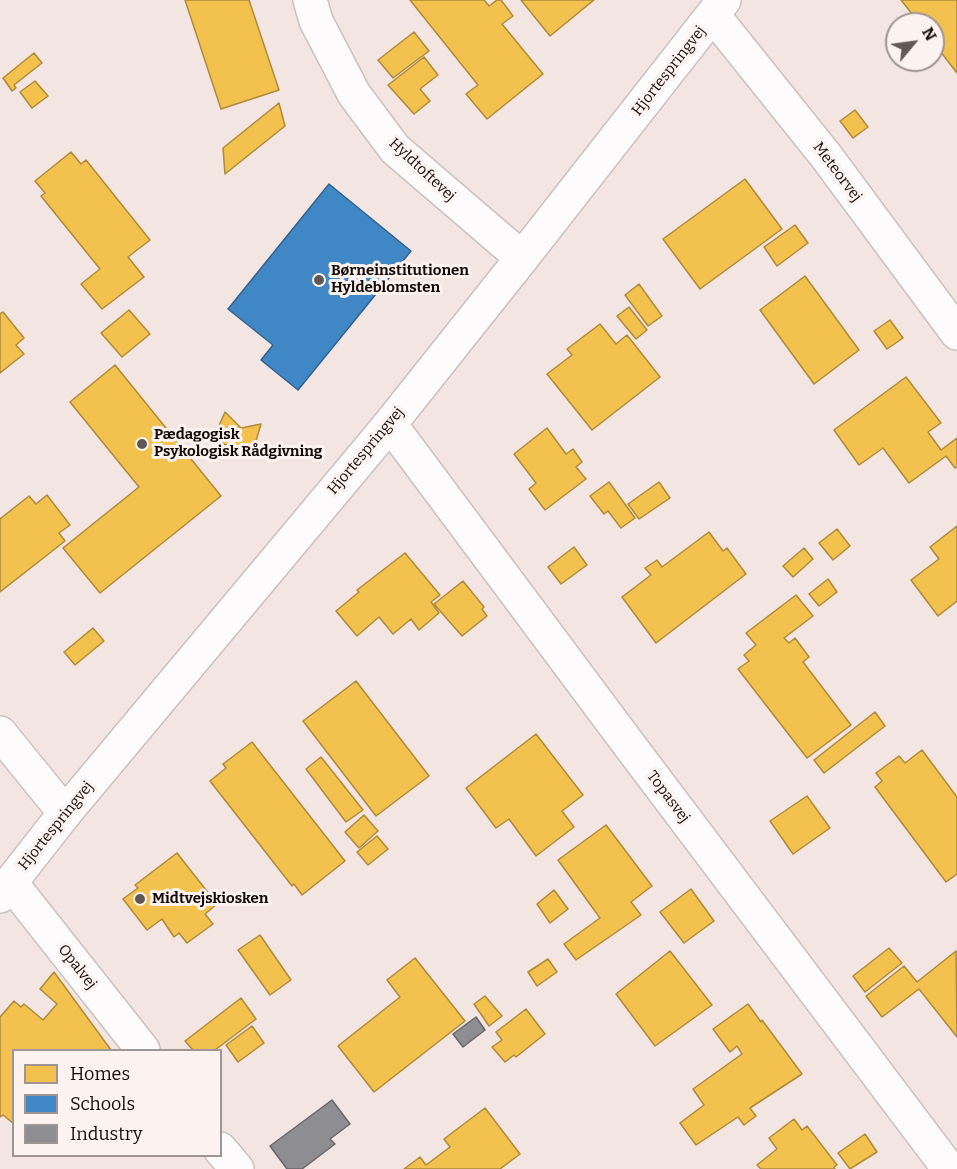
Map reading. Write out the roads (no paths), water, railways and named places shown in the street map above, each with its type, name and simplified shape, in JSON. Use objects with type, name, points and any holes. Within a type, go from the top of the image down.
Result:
[{"type":"street","name":"Hyldtoftevej","points":[[310,0],[316,21],[354,94],[395,149],[522,258]]},
{"type":"street","name":"Hjortespringvej","points":[[6,889],[65,813],[390,424],[718,7]]},
{"type":"street","name":"Meteorvej","points":[[718,7],[957,333]]},
{"type":"street","name":"Topasvej","points":[[390,424],[949,1169]]},
{"type":"street","points":[[0,733],[65,813]]},
{"type":"street","name":"Opalvej","points":[[6,889],[142,1049]]},
{"type":"street","points":[[222,1151],[237,1169]]},
{"type":"place","name":"Børneinstitutionen Hyldeblomsten","points":[[319,280]]},
{"type":"place","name":"Pædagogisk Psykologisk Rådgivning","points":[[142,444]]},
{"type":"place","name":"Midtvejskiosken","points":[[140,899]]}]
